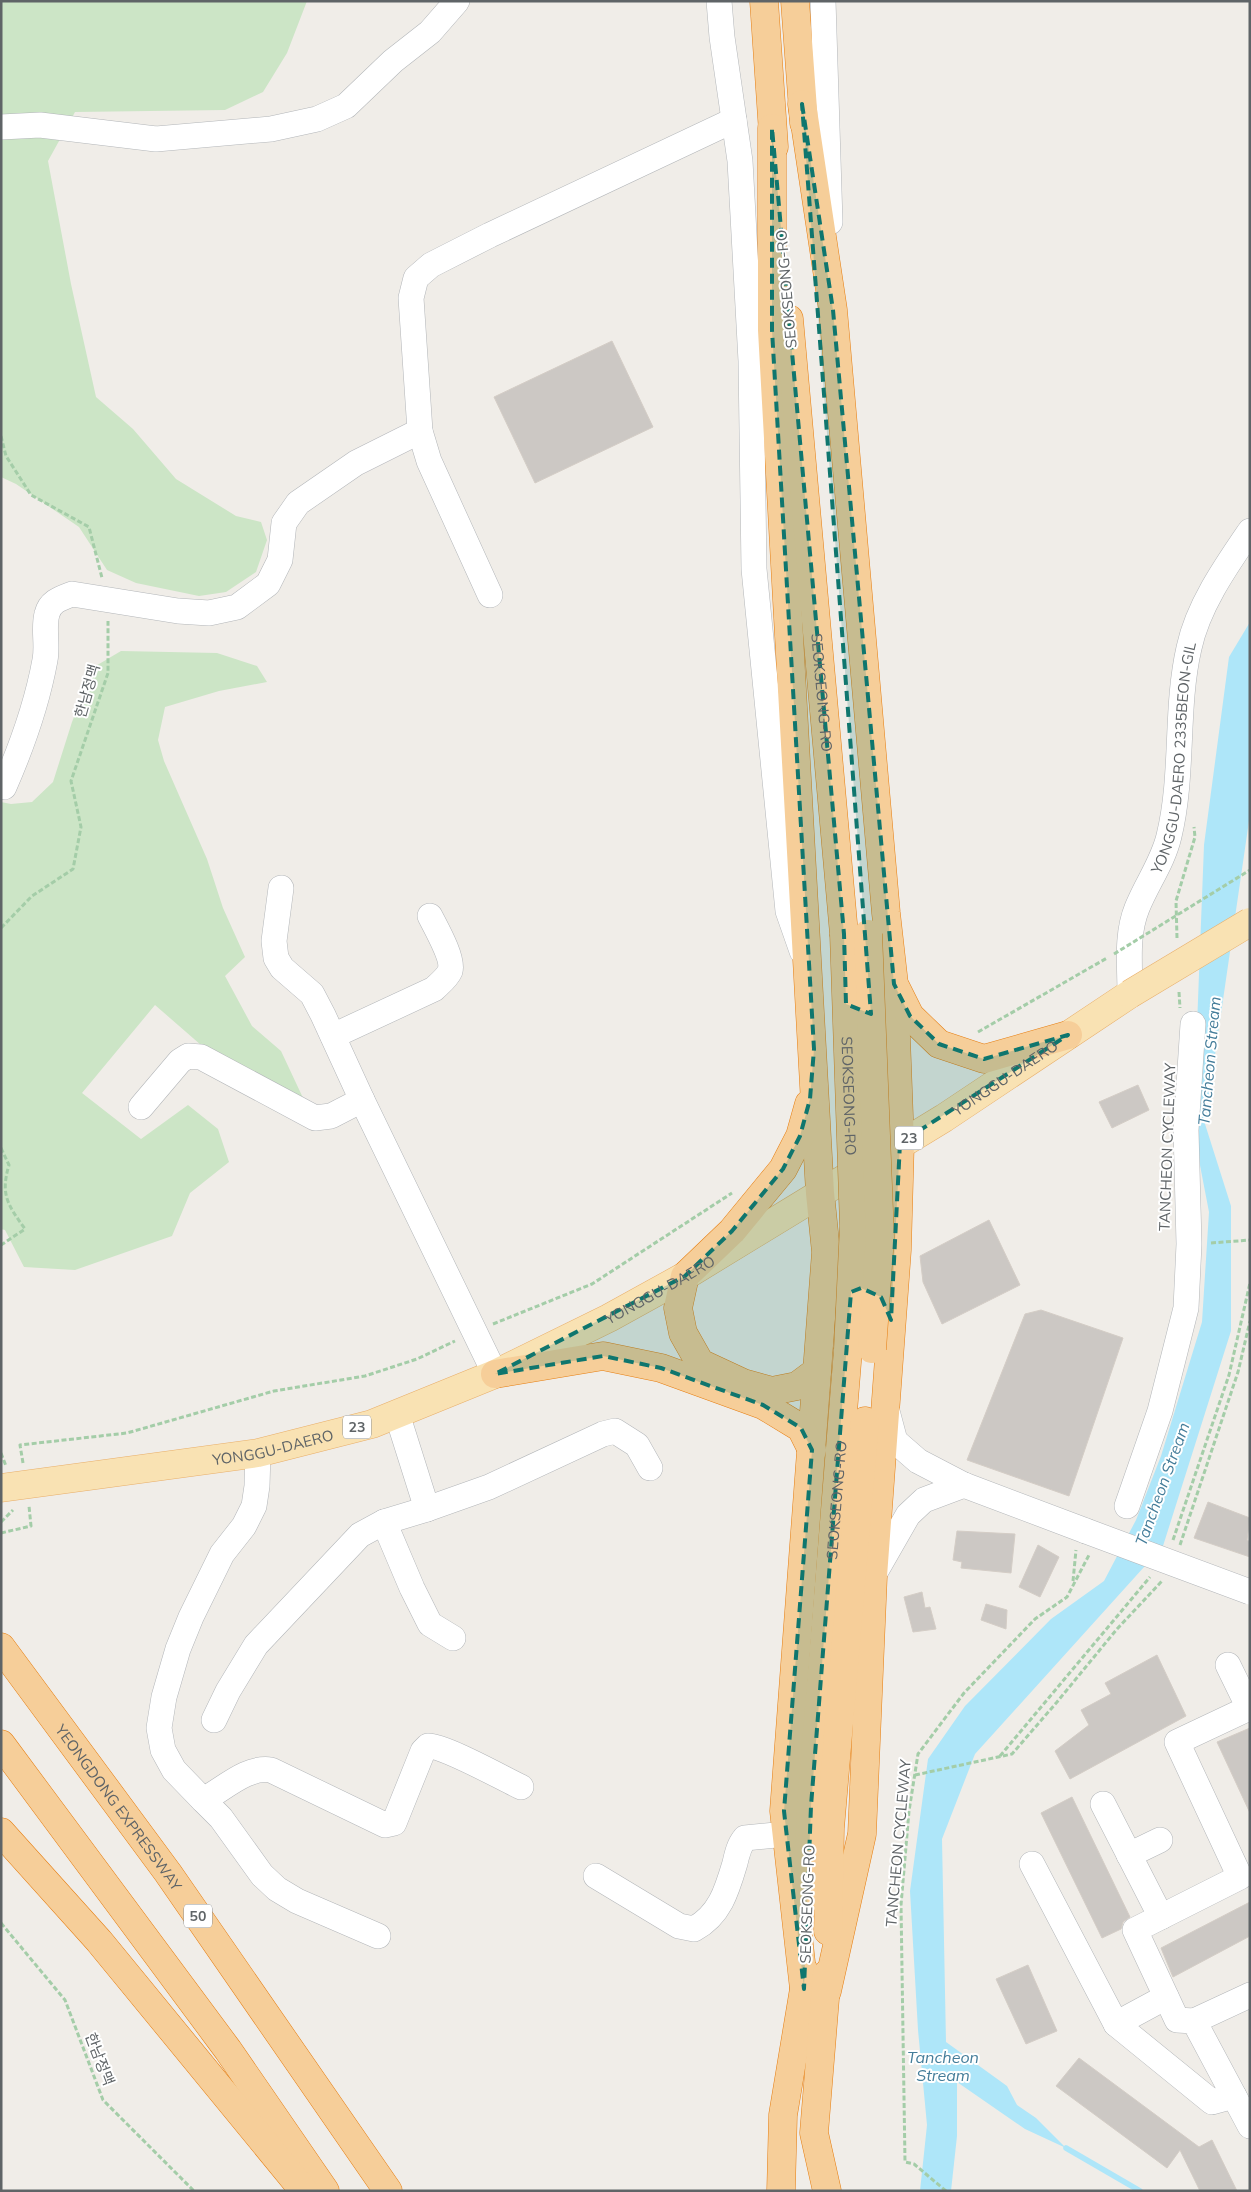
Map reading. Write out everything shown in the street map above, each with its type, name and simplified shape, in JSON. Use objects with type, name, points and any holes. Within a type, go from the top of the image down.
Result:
[{"type":"highway","name":"SEOKSEONG-RO","points":[[764,1],[772,128],[856,934]]},
{"type":"highway","name":"SEOKSEONG-RO","points":[[795,1],[814,100],[856,934],[854,1226],[860,1350],[811,1806],[815,1990],[814,2133],[827,2191]]},
{"type":"highway","points":[[814,100],[886,913],[894,984],[900,1143],[897,1250],[873,1576],[862,1834],[815,1990]]},
{"type":"highway","points":[[772,128],[772,330],[814,1055],[820,1193],[826,1252],[784,1810],[786,1834],[815,1990]]},
{"type":"highway","points":[[809,971],[823,992],[832,999],[862,1010],[878,1010],[894,984]]},
{"type":"highway","points":[[894,984],[910,1016],[939,1044],[984,1058],[1068,1035]]},
{"type":"highway","points":[[814,1055],[810,1099],[800,1136],[783,1169],[732,1231],[685,1276],[678,1308],[683,1333],[700,1364],[743,1383],[772,1390],[797,1386],[816,1371]]},
{"type":"highway","points":[[820,1318],[838,1297],[861,1288],[872,1290],[881,1297],[891,1320]]},
{"type":"highway","points":[[495,1374],[603,1356],[661,1368],[763,1405],[802,1428],[812,1450]]},
{"type":"highway","name":"YEONGDONG EXPRESSWAY","points":[[1,1647],[168,1873],[388,2191]]},
{"type":"highway","points":[[1,1744],[228,2050],[326,2191]]},
{"type":"highway","points":[[1,1832],[99,1941],[304,2191]]},
{"type":"highway","name":"SEOKSEONG-RO","points":[[781,2191],[783,2115],[815,1990]]},
{"type":"main road","name":"YONGGU-DAERO","points":[[14,1487],[258,1453],[372,1424],[495,1374],[609,1318],[685,1276],[900,1143],[944,1118],[1130,994],[1250,922]]},
{"type":"street","points":[[1,127],[40,125],[156,139],[271,129],[316,119],[346,106],[392,61],[430,32],[457,1]]},
{"type":"street","points":[[719,1],[740,160],[751,361],[754,569],[788,911],[809,971]]},
{"type":"street","points":[[734,1],[762,199],[772,330]]},
{"type":"street","points":[[814,100],[823,1]]},
{"type":"street","points":[[814,100],[833,1]]},
{"type":"street","points":[[490,595],[429,461],[420,430],[411,298],[416,278],[431,265],[490,235],[734,120]]},
{"type":"street","points":[[4,787],[18,755],[37,697],[46,657],[47,614],[56,600],[72,594],[178,611],[210,613],[237,608],[268,584],[280,560],[284,523],[298,503],[356,463],[420,430]]},
{"type":"street","name":"YONGGU-DAERO 2335BEON-GIL","points":[[1130,994],[1129,935],[1136,908],[1162,857],[1173,817],[1182,696],[1189,648],[1197,621],[1228,563],[1250,531]]},
{"type":"street","points":[[281,888],[274,941],[276,958],[282,968],[312,994],[495,1374]]},
{"type":"street","points":[[333,1036],[434,989],[450,972],[450,962],[430,916]]},
{"type":"street","points":[[1127,1506],[1160,1411],[1186,1308],[1189,1244],[1186,1020]]},
{"type":"street","points":[[141,1107],[180,1061],[188,1056],[201,1057],[315,1118],[331,1116],[362,1100]]},
{"type":"street","points":[[886,1404],[895,1441],[918,1461],[964,1486],[1085,1536],[1250,1592]]},
{"type":"street","points":[[397,1414],[427,1509]]},
{"type":"street","points":[[214,1720],[228,1691],[256,1645],[360,1535],[384,1522],[489,1487],[602,1434],[615,1431],[637,1445],[650,1468]]},
{"type":"street","points":[[258,1453],[254,1506],[244,1526],[222,1554],[191,1617],[178,1649],[162,1704],[159,1728],[163,1750],[174,1770],[221,1818],[262,1875],[277,1889],[297,1902],[378,1936]]},
{"type":"street","points":[[873,1576],[908,1515],[924,1500],[964,1486]]},
{"type":"street","points":[[384,1522],[412,1588],[430,1624],[452,1638]]},
{"type":"street","points":[[1228,1665],[1249,1708],[1177,1742],[1240,1877],[1135,1930],[1177,2020],[1194,2021],[1250,1995]]},
{"type":"street","points":[[204,1800],[223,1790],[240,1777],[260,1769],[271,1770],[385,1825],[390,1825],[394,1823],[423,1751],[428,1746],[434,1746],[521,1787]]},
{"type":"street","points":[[1103,1804],[1161,1917]]},
{"type":"street","points":[[596,1876],[679,1926],[694,1929],[706,1923],[717,1911],[729,1882],[740,1844],[745,1838],[786,1834]]},
{"type":"street","points":[[1129,1855],[1160,1840]]},
{"type":"street","points":[[1032,1864],[1116,2024],[1212,2102],[1234,2096]]},
{"type":"street","points":[[1116,2024],[1166,1997]]},
{"type":"street","points":[[1194,2021],[1250,2126]]},
{"type":"path","points":[[1,436],[6,456],[31,496],[89,527],[103,582]]},
{"type":"path","name":"한남정맥","points":[[1,928],[32,896],[72,868],[81,828],[71,781],[108,673],[108,618]]},
{"type":"path","points":[[1177,939],[1176,901],[1195,837],[1193,819]]},
{"type":"path","points":[[975,1034],[1114,954],[1250,870]]},
{"type":"path","points":[[1179,987],[1186,1020]]},
{"type":"path","points":[[1,1148],[9,1165],[4,1182],[9,1206],[26,1229],[1,1245]]},
{"type":"path","points":[[1,1533],[31,1526],[14,1487],[20,1445],[127,1433],[274,1391],[365,1376],[416,1359],[474,1332],[592,1284],[735,1191]]},
{"type":"path","points":[[1206,1243],[1248,1240]]},
{"type":"path","points":[[1073,1584],[1085,1536]]},
{"type":"path","name":"TANCHEON CYCLEWAY","points":[[946,2191],[914,2164],[905,2162],[901,1905],[914,1775],[918,1754],[964,1693],[1036,1619],[1067,1597],[1073,1584],[1085,1536]]},
{"type":"path","points":[[914,1775],[994,1759]]},
{"type":"path","name":"한남정맥","points":[[1,1923],[65,2000],[103,2100],[194,2191]]},
{"type":"highlighted area","points":[[802,104],[833,310],[894,984],[910,1016],[939,1044],[984,1059],[1068,1035],[900,1143],[891,1320],[881,1297],[861,1288],[851,1292],[811,1806],[804,1989],[784,1811],[812,1450],[801,1428],[763,1405],[661,1368],[603,1356],[495,1374],[685,1276],[732,1231],[783,1169],[800,1136],[810,1099],[814,1049],[772,330],[772,128],[844,934],[846,1004],[871,1014]]},
{"type":"green space","points":[[1,1],[307,1],[287,53],[263,92],[225,110],[75,112],[48,161],[71,284],[96,397],[133,429],[176,479],[236,516],[261,522],[267,540],[256,572],[226,592],[199,596],[136,583],[107,570],[79,527],[16,484],[1,477]]},
{"type":"green space","points":[[121,651],[217,653],[257,666],[267,682],[219,691],[165,707],[158,740],[164,761],[207,859],[223,908],[245,957],[225,976],[252,1026],[281,1051],[304,1100],[209,1052],[155,1005],[82,1093],[141,1139],[188,1105],[218,1129],[229,1162],[190,1193],[172,1236],[75,1270],[24,1267],[5,1230],[1,1229],[1,802],[11,804],[32,802],[53,782],[72,722],[94,667]]},
{"type":"water","name":"Tancheon Stream","points":[[1250,622],[1250,814],[1205,1124],[1231,1206],[1231,1331],[1163,1546],[975,1754],[942,1839],[946,2042],[1007,2086],[1017,2105],[1036,2118],[1066,2148],[1025,2129],[957,2082],[957,2136],[951,2191],[920,2191],[927,2125],[918,2030],[910,1891],[928,1759],[965,1706],[1051,1619],[1104,1581],[1136,1520],[1161,1456],[1202,1322],[1209,1212],[1193,1129],[1204,845],[1229,657]]},
{"type":"building","points":[[612,341],[653,427],[535,483],[494,397]]},
{"type":"building","points":[[1138,1085],[1149,1110],[1112,1128],[1099,1102]]},
{"type":"building","points":[[989,1220],[1020,1285],[942,1324],[923,1282],[920,1256]]},
{"type":"building","points":[[1041,1310],[1123,1338],[1069,1496],[967,1460],[1025,1314]]},
{"type":"building","points":[[1208,1502],[1250,1518],[1247,1540],[1250,1542],[1250,1557],[1194,1538]]},
{"type":"building","points":[[957,1531],[1015,1534],[1011,1573],[961,1568],[962,1562],[953,1560]]},
{"type":"building","points":[[1038,1545],[1059,1557],[1040,1597],[1019,1587]]},
{"type":"building","points":[[922,1592],[925,1608],[930,1607],[936,1629],[913,1632],[904,1597]]},
{"type":"building","points":[[986,1604],[1007,1610],[1006,1629],[981,1620]]},
{"type":"building","points":[[1157,1655],[1186,1716],[1070,1779],[1055,1751],[1089,1725],[1081,1710],[1111,1694],[1105,1683]]},
{"type":"building","points":[[1250,1728],[1250,1813],[1217,1742]]},
{"type":"building","points":[[1072,1797],[1130,1917],[1123,1922],[1121,1929],[1102,1938],[1041,1813]]},
{"type":"building","points":[[1250,1902],[1250,1936],[1173,1977],[1161,1948]]},
{"type":"building","points":[[1028,1965],[1057,2031],[1026,2044],[996,1979]]},
{"type":"building","points":[[1079,2058],[1199,2147],[1212,2140],[1237,2191],[1200,2191],[1180,2150],[1167,2168],[1056,2086]]},
{"type":"waterway","points":[[1066,2148],[1140,2191]]}]
